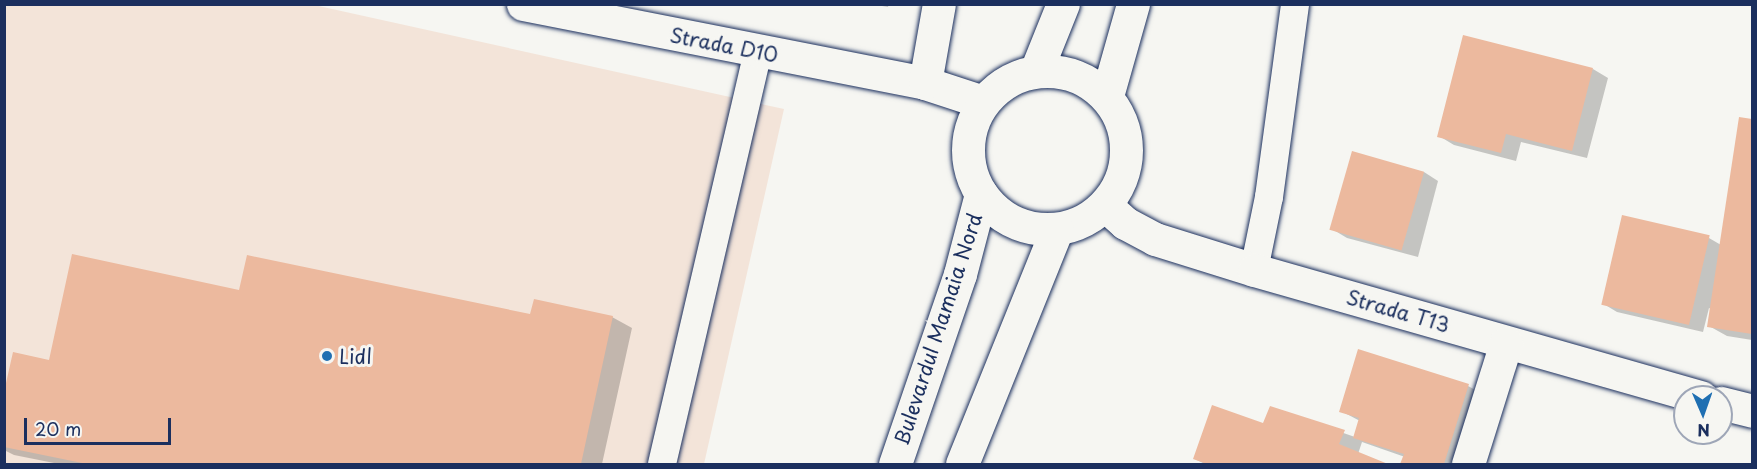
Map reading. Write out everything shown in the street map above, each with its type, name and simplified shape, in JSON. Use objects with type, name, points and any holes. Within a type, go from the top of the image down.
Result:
[{"type":"street","name":"Strada D10","points":[[523,4],[638,16],[758,52],[926,83],[983,102]]},
{"type":"street","points":[[926,83],[939,4]]},
{"type":"street","points":[[1036,71],[1063,4]]},
{"type":"street","points":[[1107,96],[1133,4]]},
{"type":"street","points":[[1036,71],[1062,72],[1087,81],[1107,96],[1120,116],[1127,152],[1123,175],[1105,205],[1075,225],[1057,229],[1035,229],[1014,222],[995,210],[981,194],[970,172],[967,148],[972,124],[983,102],[998,87],[1016,77],[1036,71]]},
{"type":"street","name":"Bulevardul Mamaia Nord","points":[[895,465],[960,274],[981,194]]},
{"type":"street","name":"Strada T13","points":[[1105,205],[1125,223],[1155,239],[1254,270],[1673,389]]},
{"type":"street","points":[[962,465],[1057,229]]},
{"type":"street","points":[[1468,465],[1506,343]]},
{"type":"street","points":[[1733,406],[1752,411]]},
{"type":"lane","points":[[1254,270],[1269,198],[1295,4]]},
{"type":"lane","points":[[662,465],[758,52]]},
{"type":"shaded area","points":[[4,5],[314,5],[784,109],[704,464],[5,464]]},
{"type":"building","points":[[1463,35],[1593,68],[1572,151],[1506,134],[1501,153],[1437,137]]},
{"type":"building","points":[[1739,117],[1752,119],[1752,334],[1707,327]]},
{"type":"building","points":[[1352,151],[1424,172],[1401,250],[1329,230]]},
{"type":"building","points":[[1622,215],[1710,235],[1689,325],[1601,305]]},
{"type":"building","name":"Lidl","points":[[72,254],[239,290],[247,255],[530,314],[534,299],[613,316],[581,464],[87,464],[4,447],[4,392],[13,352],[49,360]]},
{"type":"building","points":[[1358,349],[1469,384],[1444,464],[1400,464],[1404,454],[1353,438],[1359,418],[1339,412]]},
{"type":"building","points":[[1212,405],[1263,423],[1270,406],[1345,430],[1339,444],[1388,464],[1207,464],[1193,459]]},
{"type":"place","name":"Lidl","points":[[327,356]]}]
